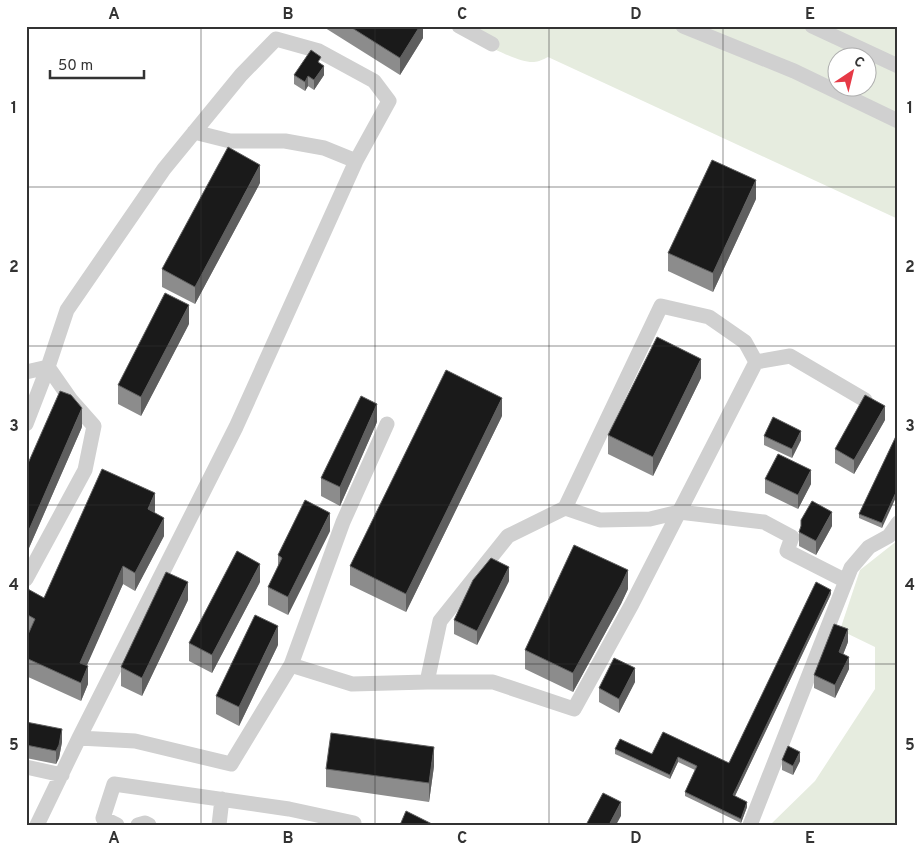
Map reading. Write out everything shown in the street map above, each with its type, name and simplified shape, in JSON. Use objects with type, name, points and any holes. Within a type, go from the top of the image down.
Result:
[{"type":"street","points":[[459,26],[492,44]]},
{"type":"street","points":[[683,26],[794,71],[898,121]]},
{"type":"street","points":[[812,26],[898,66]]},
{"type":"street","points":[[26,424],[67,310],[164,169],[241,75],[276,39],[320,51],[374,81],[389,101],[356,161],[236,427],[76,744],[38,825]]},
{"type":"street","points":[[194,132],[230,141],[285,140],[324,148],[356,161]]},
{"type":"street","points":[[427,682],[440,621],[508,536],[565,508],[661,306],[709,317],[745,342],[756,362]]},
{"type":"street","points":[[756,362],[790,356],[865,400]]},
{"type":"street","points":[[291,665],[352,684],[493,682],[574,709],[632,604],[756,362]]},
{"type":"street","points":[[26,372],[48,367]]},
{"type":"street","points":[[26,579],[85,470],[94,426],[71,400],[48,367]]},
{"type":"street","points":[[76,744],[135,741],[231,764],[291,665],[343,522],[387,424]]},
{"type":"street","points":[[565,508],[600,520],[650,520],[679,512],[764,522],[792,537],[787,550],[846,581]]},
{"type":"street","points":[[750,825],[851,568],[868,547],[889,536],[898,524]]},
{"type":"street","points":[[26,767],[62,775]]},
{"type":"street","points":[[117,825],[103,818],[114,784],[289,809],[354,823],[353,825]]},
{"type":"street","points":[[219,825],[222,799]]},
{"type":"street","points":[[138,825],[149,825]]},
{"type":"shaded area","points":[[452,26],[898,26],[898,219],[548,57],[534,62],[526,61],[493,48]]},
{"type":"shaded area","points":[[898,540],[898,825],[770,825],[815,781],[875,689],[875,647],[840,630],[860,570]]},
{"type":"building","points":[[349,26],[420,26],[400,58]]},
{"type":"building","points":[[311,50],[321,57],[318,62],[324,66],[314,80],[308,76],[305,82],[294,75]]},
{"type":"building","points":[[228,147],[260,165],[195,287],[162,269]]},
{"type":"building","points":[[712,160],[756,180],[713,273],[668,253]]},
{"type":"building","points":[[165,293],[189,305],[141,397],[118,385]]},
{"type":"building","points":[[657,337],[701,359],[653,457],[608,435]]},
{"type":"building","points":[[446,370],[502,398],[406,594],[350,566]]},
{"type":"building","points":[[60,391],[71,395],[82,408],[29,530],[26,528],[26,468]]},
{"type":"building","points":[[865,395],[885,406],[854,460],[835,449]]},
{"type":"building","points":[[361,396],[377,404],[340,487],[321,478]]},
{"type":"building","points":[[773,417],[801,431],[792,449],[764,436]]},
{"type":"building","points":[[898,432],[898,488],[882,523],[859,514]]},
{"type":"building","points":[[778,454],[811,470],[798,495],[765,479]]},
{"type":"building","points":[[102,469],[155,493],[148,509],[164,518],[135,573],[123,566],[80,663],[88,666],[81,683],[26,658],[26,639],[35,619],[26,614],[26,588],[44,598]]},
{"type":"building","points":[[305,500],[330,513],[288,597],[268,587],[282,558],[278,555]]},
{"type":"building","points":[[812,501],[832,512],[816,541],[799,532],[801,520]]},
{"type":"building","points":[[574,545],[628,570],[573,673],[525,650]]},
{"type":"building","points":[[237,551],[260,564],[212,655],[189,643]]},
{"type":"building","points":[[491,558],[509,567],[477,631],[454,620],[473,580]]},
{"type":"building","points":[[166,572],[188,582],[142,678],[121,667]]},
{"type":"building","points":[[816,582],[831,590],[733,795],[747,802],[741,819],[685,792],[697,766],[678,757],[670,775],[615,749],[620,739],[652,754],[663,732],[729,763]]},
{"type":"building","points":[[255,615],[278,626],[239,707],[216,696]]},
{"type":"building","points":[[834,624],[848,629],[839,652],[849,657],[835,685],[814,675]]},
{"type":"building","points":[[614,658],[635,668],[619,699],[599,688]]},
{"type":"building","points":[[26,722],[62,729],[56,751],[26,745]]},
{"type":"building","points":[[331,733],[434,747],[429,783],[326,769]]},
{"type":"building","points":[[788,746],[800,752],[793,766],[782,760]]},
{"type":"building","points":[[603,793],[621,802],[609,825],[586,825]]},
{"type":"building","points":[[406,811],[434,825],[400,825]]}]
